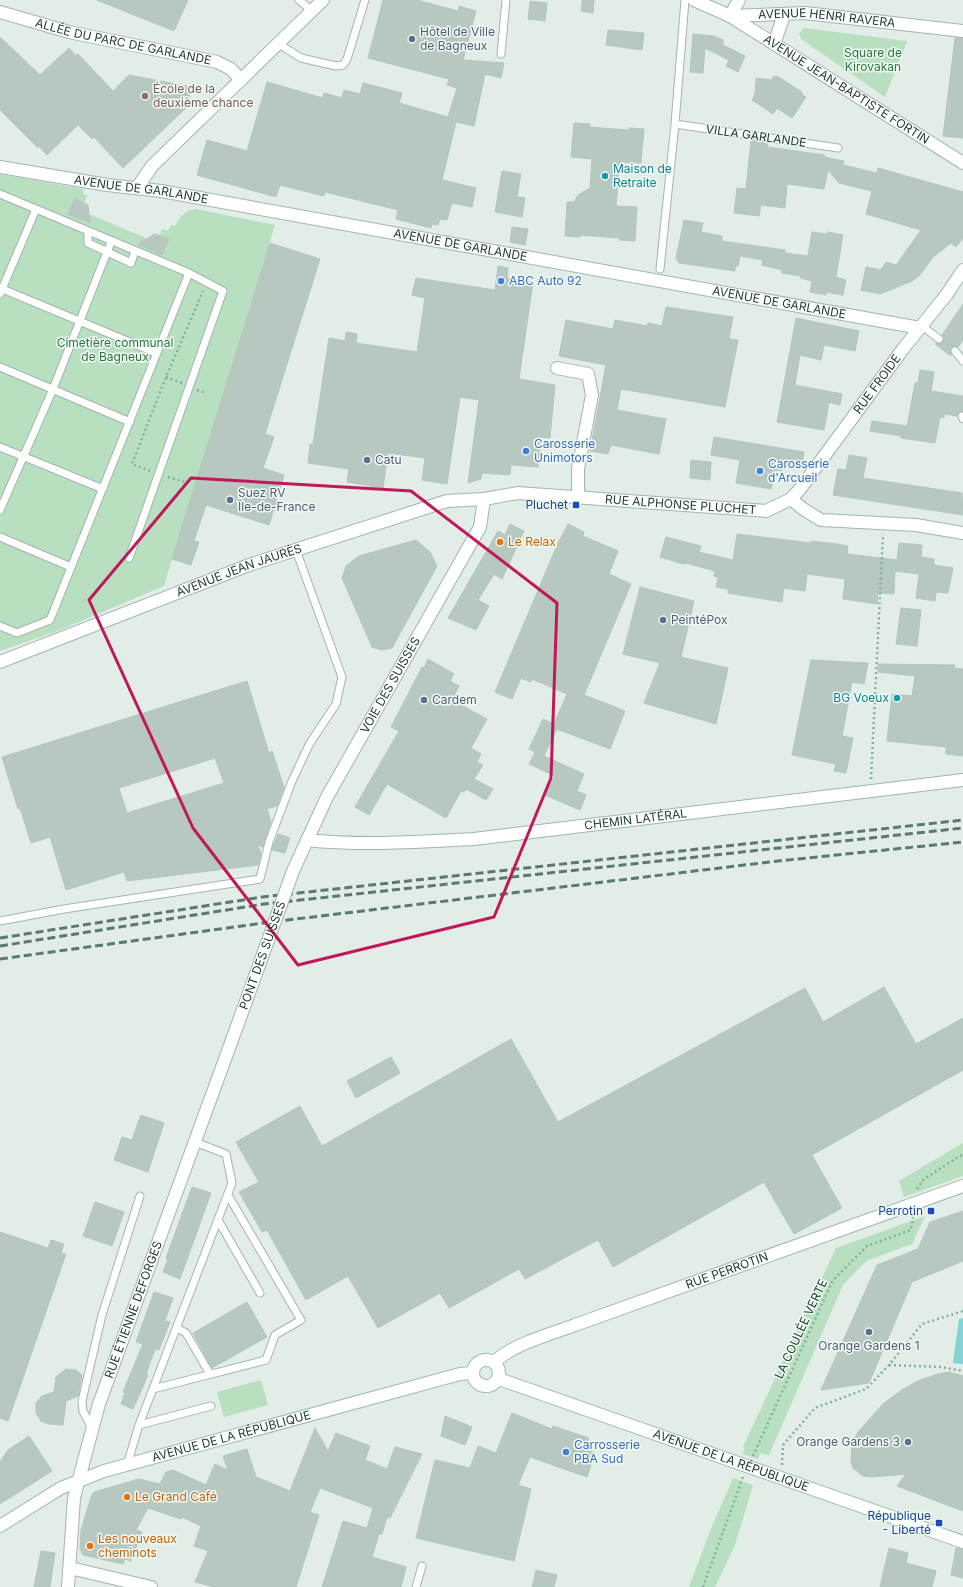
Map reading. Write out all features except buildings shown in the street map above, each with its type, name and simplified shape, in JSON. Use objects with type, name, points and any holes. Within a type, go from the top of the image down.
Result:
[{"type":"street","points":[[138,188],[152,166],[323,0]]},
{"type":"street","name":"AVENUE HENRI RAVERA","points":[[694,0],[730,16],[805,13],[963,31]]},
{"type":"street","points":[[730,16],[739,0]]},
{"type":"street","name":"ALLÉE DU PARC DE GARLANDE","points":[[0,12],[69,32],[217,62],[231,69],[241,80]]},
{"type":"street","points":[[774,44],[784,15]]},
{"type":"street","name":"AVENUE JEAN-BAPTISTE FORTIN","points":[[730,16],[963,163]]},
{"type":"street","name":"AVENUE DE GARLANDE","points":[[0,167],[107,185],[138,188],[921,327]]},
{"type":"street","name":"RUE FROIDE","points":[[791,499],[963,270]]},
{"type":"street","points":[[557,368],[588,374],[592,395],[578,469],[578,498]]},
{"type":"street","name":"RUE ALPHONSE PLUCHET","points":[[484,499],[518,493],[766,511],[791,499]]},
{"type":"street","name":"AVENUE JEAN JAURÈS","points":[[0,662],[249,565],[447,501],[484,499]]},
{"type":"street","name":"VOIE DES SUISSES","points":[[293,871],[327,797],[480,527],[484,499]]},
{"type":"street","points":[[791,499],[803,509],[821,520],[884,522],[916,525],[963,533]]},
{"type":"street","name":"CHEMIN LATÉRAL","points":[[307,840],[327,842],[396,843],[474,839],[963,780]]},
{"type":"street","name":"PONT DES SUISSES","points":[[232,1040],[293,871]]},
{"type":"street","name":"RUE ÉTIENNE DEFORGES","points":[[68,1587],[74,1498],[90,1443],[92,1428],[99,1404],[232,1040]]},
{"type":"street","name":"RUE PERROTIN","points":[[494,1362],[517,1348],[575,1325],[963,1186]]},
{"type":"street","points":[[490,1360],[494,1362],[499,1370],[499,1379],[492,1385],[483,1386],[476,1382],[473,1373],[474,1368],[480,1361],[490,1360]]},
{"type":"street","name":"AVENUE DE LA RÉPUBLIQUE","points":[[0,1526],[61,1488],[79,1479],[452,1376],[473,1373]]},
{"type":"street","name":"AVENUE DE LA RÉPUBLIQUE","points":[[499,1379],[963,1542]]},
{"type":"street","points":[[70,1568],[151,1587]]},
{"type":"lane","points":[[299,0],[312,11]]},
{"type":"lane","points":[[279,44],[301,58],[336,66],[343,65],[347,59],[366,0]]},
{"type":"lane","points":[[501,54],[506,0]]},
{"type":"lane","points":[[660,269],[675,124],[685,0]]},
{"type":"lane","name":"VILLA GARLANDE","points":[[675,124],[838,148]]},
{"type":"lane","points":[[0,194],[189,274],[224,291],[129,558]]},
{"type":"lane","points":[[36,208],[1,290],[156,353]]},
{"type":"lane","points":[[88,232],[88,243],[131,263],[135,251]]},
{"type":"lane","points":[[0,510],[53,389],[109,252],[111,242]]},
{"type":"lane","points":[[0,626],[17,633],[50,620],[189,274]]},
{"type":"lane","points":[[921,327],[939,338]]},
{"type":"lane","points":[[955,351],[963,361]]},
{"type":"lane","points":[[0,367],[130,422]]},
{"type":"lane","points":[[0,447],[103,489]]},
{"type":"lane","points":[[0,537],[71,567]]},
{"type":"lane","points":[[0,921],[72,908],[260,879],[269,842],[292,781],[310,742],[336,704],[342,677],[296,550]]},
{"type":"lane","points":[[127,1465],[139,1425],[232,1183],[226,1154],[196,1142]]},
{"type":"lane","points":[[153,1389],[266,1360],[275,1335],[300,1320],[228,1195]]},
{"type":"lane","points":[[92,1428],[83,1411],[82,1401],[102,1315],[140,1196]]},
{"type":"lane","points":[[218,1220],[260,1293]]},
{"type":"lane","points":[[176,1328],[186,1333],[210,1374]]},
{"type":"lane","points":[[139,1425],[211,1406]]},
{"type":"lane","points":[[416,1587],[422,1566]]},
{"type":"path","points":[[185,482],[132,464],[166,376],[207,282]]},
{"type":"path","points":[[871,792],[884,522]]},
{"type":"path","points":[[914,1195],[924,1179],[963,1154]]},
{"type":"path","name":"LA COULÉE VERTE","points":[[752,1458],[833,1280],[867,1246],[911,1230],[913,1222]]},
{"type":"path","points":[[781,1478],[783,1445],[815,1408],[866,1389],[889,1365],[922,1324],[963,1311]]},
{"type":"path","points":[[889,1365],[941,1367],[963,1371]]},
{"type":"path","points":[[703,1587],[742,1478]]},
{"type":"highlighted area","points":[[191,478],[411,491],[557,603],[551,778],[494,917],[298,965],[193,828],[89,600]]},
{"type":"green space","name":"Square de Kirovakan","points":[[804,28],[907,41],[885,97],[801,39],[799,34]]},
{"type":"green space","name":"Cimetière communal de Bagneux","points":[[0,174],[84,189],[83,194],[87,195],[84,203],[89,207],[89,214],[148,239],[153,234],[160,235],[162,229],[168,231],[171,225],[175,226],[183,214],[196,209],[275,225],[164,586],[55,632],[0,651]]},
{"type":"green space","points":[[963,1143],[963,1176],[904,1197],[899,1181]]},
{"type":"green space","points":[[925,1216],[912,1244],[866,1261],[843,1285],[769,1455],[760,1453],[758,1459],[742,1454],[745,1448],[743,1447],[836,1248]]},
{"type":"green space","points":[[261,1380],[268,1405],[224,1417],[217,1392]]},
{"type":"green space","points":[[733,1478],[753,1485],[735,1545],[715,1587],[689,1587],[710,1531]]},
{"type":"water","points":[[963,1318],[963,1364],[953,1363],[959,1319]]},
{"type":"railway","points":[[0,938],[262,897],[963,820]]},
{"type":"railway","points":[[0,946],[264,904],[963,828]]},
{"type":"railway","points":[[0,959],[271,922],[778,861],[963,842]]},
{"type":"place","name":"Hôtel de Ville de Bagneux","points":[[412,39]]},
{"type":"place","name":"École de la deuxième chance","points":[[145,96]]},
{"type":"place","name":"Maison de Retraite","points":[[605,176]]},
{"type":"place","name":"ABC Auto 92","points":[[501,281]]},
{"type":"place","name":"Carosserie Unimotors","points":[[526,451]]},
{"type":"place","name":"Catu","points":[[367,460]]},
{"type":"place","name":"Carosserie d'Arcueil","points":[[760,471]]},
{"type":"place","name":"Suez RV Île-de-France","points":[[230,500]]},
{"type":"place","name":"Pluchet","points":[[576,505]]},
{"type":"place","name":"Le Relax","points":[[500,542]]},
{"type":"place","name":"PeintéPox","points":[[663,620]]},
{"type":"place","name":"BG Voeux","points":[[897,698]]},
{"type":"place","name":"Cardem","points":[[424,700]]},
{"type":"place","name":"Perrotin","points":[[931,1211]]},
{"type":"place","name":"Orange Gardens 1","points":[[869,1332]]},
{"type":"place","name":"Orange Gardens 3","points":[[908,1442]]},
{"type":"place","name":"Carrosserie PBA Sud","points":[[566,1452]]},
{"type":"place","name":"Le Grand Café","points":[[127,1497]]},
{"type":"place","name":"République - Liberté","points":[[939,1523]]},
{"type":"place","name":"Les nouveaux cheminots","points":[[90,1546]]}]
